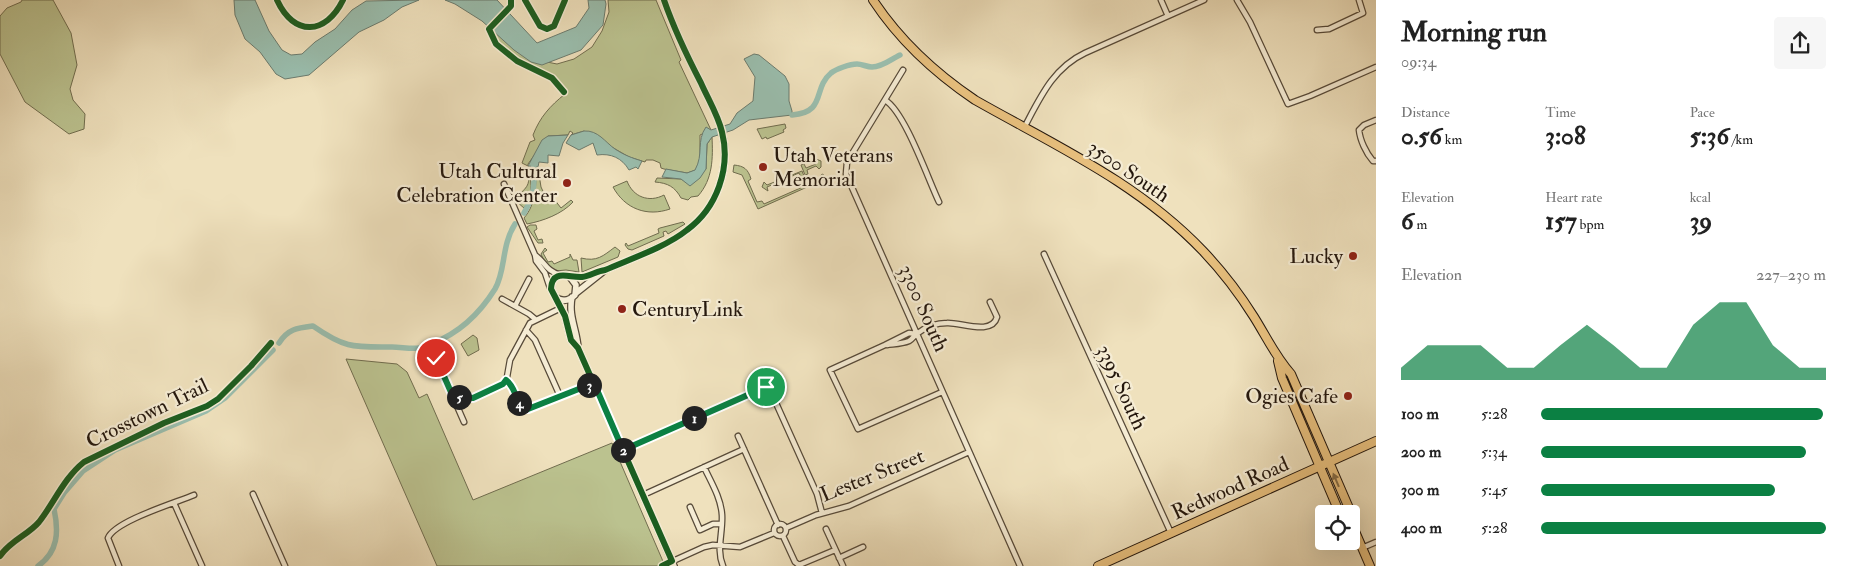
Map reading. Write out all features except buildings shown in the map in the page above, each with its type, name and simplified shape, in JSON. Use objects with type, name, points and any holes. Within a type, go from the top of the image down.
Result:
[{"type":"main road","name":"3500 South","points":[[873,0],[897,33],[919,56],[975,100],[1118,180],[1153,205],[1182,230],[1208,257],[1239,295],[1278,359],[1291,374],[1348,505]]},
{"type":"main road","name":"3500 South","points":[[1278,359],[1282,378],[1336,505]]},
{"type":"main road","name":"Redwood Road","points":[[1098,566],[1376,440]]},
{"type":"main road","name":"3500 South","points":[[1360,544],[1370,566]]},
{"type":"street","points":[[553,296],[562,301],[573,296],[605,270],[680,235],[704,214],[715,196],[721,180],[725,157],[720,127],[678,36],[664,0]]},
{"type":"street","points":[[1161,0],[1168,16]]},
{"type":"street","points":[[1024,128],[1048,83],[1071,60],[1204,0]]},
{"type":"street","points":[[1237,0],[1250,22],[1288,104],[1376,67]]},
{"type":"street","points":[[1317,30],[1329,29],[1363,13],[1359,0]]},
{"type":"street","name":"3300 South","points":[[903,70],[847,162],[845,170],[1020,566]]},
{"type":"street","points":[[885,100],[892,104],[904,122],[939,202]]},
{"type":"street","points":[[1374,161],[1360,137],[1359,130],[1364,125],[1376,120]]},
{"type":"street","points":[[504,184],[536,261],[546,276],[553,296],[561,308],[572,340],[578,348],[594,383],[673,564]]},
{"type":"street","name":"3395 South","points":[[1044,254],[1171,533]]},
{"type":"street","points":[[535,255],[548,270],[560,275],[585,276],[595,271],[605,270]]},
{"type":"street","points":[[551,289],[554,279],[560,275]]},
{"type":"street","points":[[570,276],[576,285],[570,311],[578,348]]},
{"type":"street","points":[[515,306],[529,279]]},
{"type":"street","points":[[502,299],[535,319]]},
{"type":"street","points":[[942,392],[858,429],[830,370],[885,346],[903,344],[912,340],[916,334],[940,324],[953,323],[972,327],[992,324],[996,321],[997,317],[990,302]]},
{"type":"street","points":[[454,399],[474,398],[503,384],[506,380],[510,360],[530,323],[561,308]]},
{"type":"street","points":[[526,330],[535,340],[560,396]]},
{"type":"street","points":[[436,358],[464,422]]},
{"type":"street","points":[[506,380],[511,385],[520,406],[524,409],[572,393],[594,383]]},
{"type":"street","points":[[623,450],[767,387],[771,392],[817,494],[822,513]]},
{"type":"street","points":[[738,436],[778,524],[786,528],[786,533],[783,536]]},
{"type":"street","points":[[643,495],[744,449]]},
{"type":"street","name":"Lester Street","points":[[786,528],[822,513],[849,506],[969,452]]},
{"type":"street","points":[[704,467],[720,502],[719,555],[723,566]]},
{"type":"street","points":[[253,494],[285,566]]},
{"type":"street","points":[[119,566],[108,538],[112,531],[122,524],[194,495]]},
{"type":"street","points":[[174,503],[202,566]]},
{"type":"street","points":[[690,507],[700,530],[713,524],[721,524]]},
{"type":"street","points":[[774,533],[775,527],[778,524]]},
{"type":"street","points":[[826,529],[842,566]]},
{"type":"street","points":[[662,566],[673,564],[704,547],[740,547],[774,533]]},
{"type":"street","points":[[774,533],[777,536],[783,536]]},
{"type":"street","points":[[783,536],[797,565],[802,565],[835,550]]},
{"type":"street","points":[[1362,548],[1376,542]]},
{"type":"street","points":[[839,558],[863,547]]},
{"type":"green space","points":[[22,0],[53,0],[71,33],[77,65],[70,89],[73,100],[85,114],[84,129],[69,134],[25,102],[0,54],[0,16],[7,8]]},
{"type":"green space","points":[[608,0],[656,0],[681,60],[679,62],[711,130],[700,135],[700,160],[696,170],[687,173],[664,169],[661,168],[660,163],[653,160],[646,160],[645,162],[629,157],[584,131],[571,135],[573,133],[570,131],[568,135],[548,136],[528,166],[522,163],[530,142],[535,140],[533,135],[542,117],[565,94],[561,92],[554,82],[545,76],[529,70],[492,44],[486,27],[489,22],[542,61],[557,64],[574,59],[592,47],[602,31],[609,12]]},
{"type":"green space","points":[[785,124],[784,132],[767,139],[766,137],[762,139],[757,129]]},
{"type":"green space","points":[[712,137],[711,168],[707,183],[698,196],[691,197],[688,200],[681,198],[671,186],[655,182],[657,178],[681,179],[685,181],[706,169],[707,144]]},
{"type":"green space","points":[[814,160],[821,161],[821,167],[819,169],[816,166],[807,170],[808,174],[805,175],[801,165],[804,164],[806,168],[816,164]]},
{"type":"green space","points":[[734,165],[747,170],[751,179],[748,181],[757,202],[762,201],[764,204],[805,186],[804,182],[810,179],[813,183],[822,178],[821,175],[823,174],[825,179],[758,209],[742,175],[733,172]]},
{"type":"green space","points":[[538,168],[541,187],[548,202],[554,199],[561,208],[571,200],[573,202],[552,216],[527,224],[524,218],[533,201],[536,169]]},
{"type":"green space","points":[[802,171],[804,176],[801,177],[799,173],[767,187],[768,191],[762,187],[764,182],[767,185]]},
{"type":"green space","points":[[528,173],[531,181],[531,191],[527,205],[524,208],[517,202],[527,187]]},
{"type":"green space","points":[[627,181],[633,191],[642,197],[653,198],[664,195],[670,209],[653,212],[630,206],[618,195],[613,187]]},
{"type":"green space","points":[[683,222],[685,224],[668,234],[666,231],[663,232],[664,236],[632,250],[628,249],[625,245],[626,243],[628,246],[659,233],[658,229],[660,228]]},
{"type":"green space","points":[[536,225],[537,229],[534,231],[538,240],[542,239],[543,243],[538,243],[527,227]]},
{"type":"green space","points":[[615,247],[620,251],[618,257],[582,272],[581,258],[596,259]]},
{"type":"green space","points":[[545,248],[547,250],[543,253],[548,262],[552,261],[554,264],[570,257],[570,254],[573,260],[577,260],[579,272],[555,271],[545,263],[541,254]]},
{"type":"green space","points":[[473,335],[477,338],[479,350],[468,356],[461,344]]},
{"type":"green space","points":[[346,359],[397,364],[407,372],[419,398],[427,394],[473,500],[612,443],[665,566],[437,566]]},
{"type":"shaded area","points":[[234,0],[255,0],[269,31],[282,50],[291,55],[302,54],[315,42],[335,29],[352,10],[366,1],[419,0],[402,7],[384,20],[359,32],[309,75],[285,79],[276,74],[260,52],[245,39],[235,15]]},
{"type":"shaded area","points":[[445,0],[497,0],[537,43],[576,27],[589,8],[588,0],[605,0],[606,4],[603,25],[581,50],[542,65],[531,62],[514,50],[482,21]]},
{"type":"shaded area","points":[[754,54],[759,55],[785,76],[789,84],[789,101],[792,115],[749,120],[733,130],[712,137],[707,144],[706,169],[700,178],[690,186],[681,179],[662,177],[666,169],[687,173],[695,170],[698,164],[701,137],[706,127],[711,130],[730,124],[737,113],[753,101],[755,77],[744,59]]},
{"type":"shaded area","points":[[584,131],[597,134],[618,151],[642,161],[638,169],[636,167],[629,170],[619,159],[607,155],[597,155],[593,143],[579,150],[566,143],[571,135]]},
{"type":"shaded area","points":[[568,135],[559,156],[548,155],[548,163],[539,162],[538,167],[528,166],[542,140],[548,136]]},
{"type":"waterway","points":[[792,115],[803,113],[815,105],[825,79],[833,71],[854,64],[876,67],[900,55]]},
{"type":"waterway","points":[[524,213],[530,202],[533,190],[535,160]]},
{"type":"waterway","points":[[279,343],[293,330],[313,326],[342,343],[359,346],[421,348],[443,339],[476,314],[495,289],[501,274],[508,241],[515,224]]},
{"type":"waterway","points":[[38,566],[50,554],[55,541],[54,509],[64,493],[83,471],[115,450],[206,411],[225,398],[273,350]]},
{"type":"cycle path","points":[[277,0],[292,21],[310,27],[328,20],[336,12],[343,0]]},
{"type":"cycle path","points":[[511,0],[511,6],[489,29],[496,44],[517,61],[552,78],[564,92]]},
{"type":"cycle path","points":[[525,0],[540,26],[547,29],[554,26],[565,0]]},
{"type":"cycle path","points":[[662,566],[672,561],[578,348],[571,340],[565,316],[551,289],[554,278],[558,276],[588,276],[658,247],[678,236],[697,221],[714,199],[723,173],[725,159],[722,132],[713,107],[681,42],[664,0]]},
{"type":"cycle path","name":"Crosstown Trail","points":[[0,556],[4,550],[39,522],[65,483],[84,462],[164,423],[207,406],[218,399],[271,343]]},
{"type":"place","name":"Utah Veterans Memorial","points":[[763,167]]},
{"type":"place","name":"Utah Cultural Celebration Center","points":[[567,183]]},
{"type":"place","name":"Lucky","points":[[1353,256]]},
{"type":"place","name":"CenturyLink","points":[[622,309]]},
{"type":"place","name":"Ogies Cafe","points":[[1348,396]]},
{"type":"route","points":[[436,358],[454,399],[460,397],[474,398],[503,384],[506,380],[511,385],[520,406],[528,409],[594,383],[623,450],[766,387]]}]
